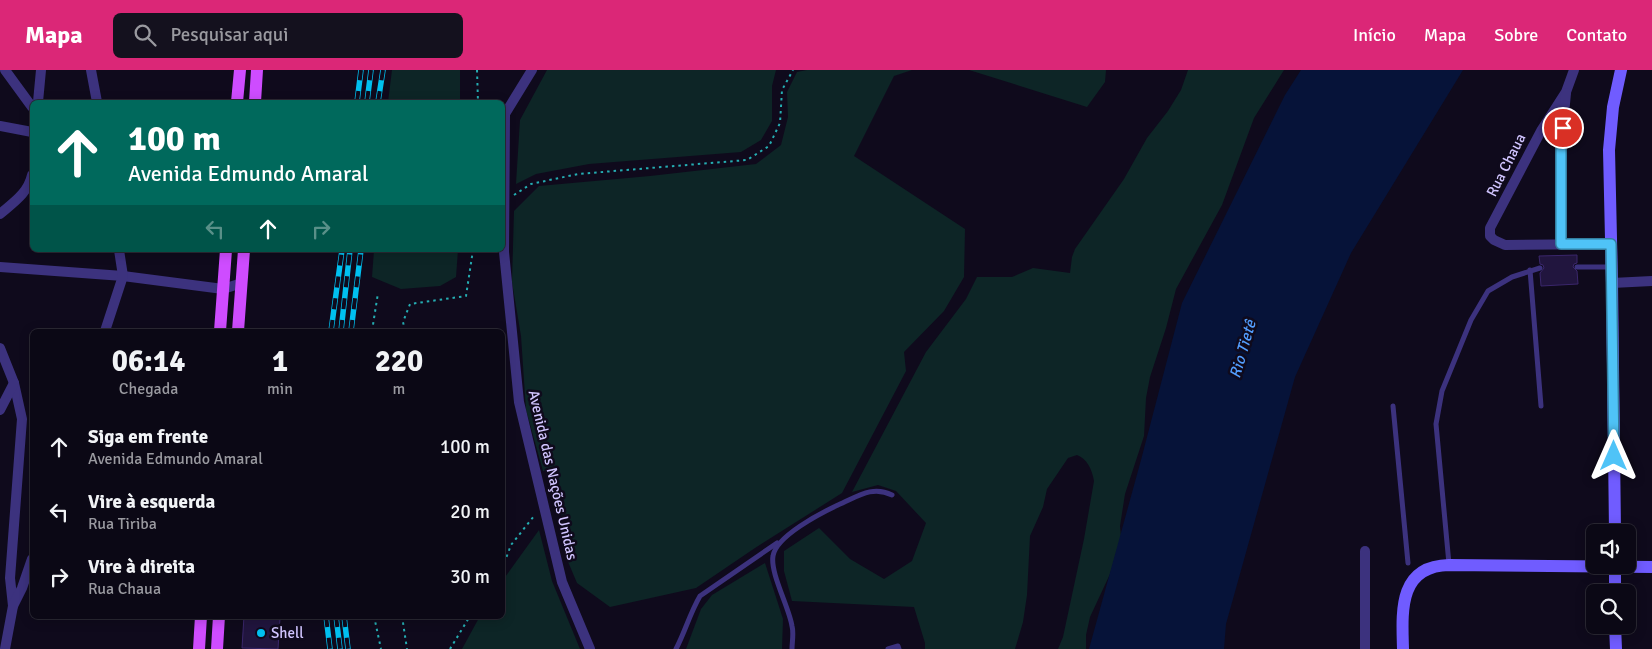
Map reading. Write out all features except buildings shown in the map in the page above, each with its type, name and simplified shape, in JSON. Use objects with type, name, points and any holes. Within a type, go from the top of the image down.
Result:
[{"type":"main road","points":[[237,100],[240,70]]},
{"type":"main road","points":[[255,100],[257,70]]},
{"type":"main road","points":[[1615,524],[1609,150],[1613,107],[1621,70]]},
{"type":"main road","points":[[220,329],[226,252]]},
{"type":"main road","points":[[238,329],[244,252]]},
{"type":"main road","points":[[1403,649],[1402,609],[1405,594],[1410,584],[1419,574],[1428,569],[1440,565],[1586,566]]},
{"type":"main road","points":[[1636,567],[1652,567]]},
{"type":"main road","points":[[199,649],[201,619]]},
{"type":"main road","points":[[217,649],[219,619]]},
{"type":"main road","points":[[1615,634],[1616,649]]},
{"type":"street","points":[[5,70],[30,104]]},
{"type":"street","points":[[38,100],[41,70]]},
{"type":"street","points":[[91,70],[97,100]]},
{"type":"street","name":"Avenida das Nações Unidas","points":[[505,114],[532,70]]},
{"type":"street","name":"Rua Chaua","points":[[1566,92],[1561,146],[1561,244],[1504,245],[1490,236],[1490,228],[1541,131],[1566,92],[1574,70]]},
{"type":"street","points":[[0,126],[30,132]]},
{"type":"street","points":[[0,214],[26,192],[30,184]]},
{"type":"street","points":[[1561,244],[1611,244]]},
{"type":"street","points":[[106,329],[122,276],[119,252]]},
{"type":"street","name":"Avenida das Nações Unidas","points":[[504,252],[519,402],[562,582],[590,649]]},
{"type":"street","points":[[0,268],[122,276],[223,289],[242,283]]},
{"type":"street","points":[[1612,283],[1652,281]]},
{"type":"street","points":[[0,348],[14,383],[20,403],[22,419],[10,578],[13,606]]},
{"type":"street","points":[[0,410],[14,383]]},
{"type":"street","points":[[1365,551],[1365,649]]},
{"type":"street","points":[[5,649],[13,606],[30,565]]},
{"type":"lane","points":[[1577,267],[1612,267]]},
{"type":"lane","points":[[1449,565],[1436,424],[1442,391],[1471,320],[1488,291],[1512,277],[1540,268]]},
{"type":"lane","points":[[1530,270],[1541,406]]},
{"type":"lane","points":[[1393,406],[1408,563]]},
{"type":"lane","points":[[676,649],[700,596],[825,512],[866,493],[883,491],[892,495]]},
{"type":"lane","points":[[779,542],[773,554],[773,566],[793,627],[792,649]]},
{"type":"lane","points":[[888,649],[898,646],[899,649]]},
{"type":"path","points":[[477,70],[478,100]]},
{"type":"path","points":[[505,201],[531,184],[578,174],[747,160],[769,146],[780,123],[782,90],[793,70]]},
{"type":"path","points":[[405,329],[403,322],[410,304],[466,296],[472,252]]},
{"type":"path","points":[[372,329],[378,293]]},
{"type":"path","points":[[505,561],[511,545],[543,505]]},
{"type":"path","points":[[375,619],[381,649]]},
{"type":"path","points":[[403,619],[408,649]]},
{"type":"path","points":[[450,649],[468,619]]},
{"type":"green space","points":[[392,70],[460,70],[460,100],[388,100]]},
{"type":"green space","points":[[547,70],[776,70],[772,86],[772,121],[761,140],[741,152],[589,164],[536,174],[516,184],[520,120]]},
{"type":"green space","points":[[807,70],[912,70],[894,76],[854,156],[965,229],[964,277],[944,311],[904,352],[906,371],[842,493],[696,588],[610,607],[577,583],[566,557],[556,473],[543,471],[526,410],[521,336],[512,282],[514,211],[539,186],[756,164],[781,145],[788,117],[787,92],[797,72]]},
{"type":"green space","points":[[969,70],[1106,70],[1105,82],[1087,107]]},
{"type":"green space","points":[[1188,70],[1284,70],[1254,118],[1222,205],[1176,289],[1150,377],[1146,398],[1144,436],[1125,494],[1120,526],[1121,537],[1110,574],[1090,617],[1086,635],[1086,649],[1058,649],[1063,637],[1084,539],[1094,481],[1088,465],[1084,459],[1077,455],[1068,458],[1047,489],[1043,507],[1030,536],[1027,595],[1023,622],[1015,649],[925,649],[925,643],[914,607],[792,601],[784,571],[784,551],[819,528],[850,559],[884,579],[912,561],[926,523],[896,491],[878,485],[852,492],[926,352],[966,299],[977,277],[1012,277],[1033,268],[1070,273],[1075,249],[1124,179],[1147,138],[1168,111],[1181,90]]},
{"type":"green space","points":[[374,252],[458,252],[456,277],[440,286],[401,289],[372,277]]},
{"type":"green space","points":[[539,530],[552,581],[580,649],[462,649],[478,619],[505,619],[505,577]]},
{"type":"green space","points":[[765,563],[783,619],[782,649],[686,649],[701,609],[712,595]]},
{"type":"water","name":"Rio Tietê","points":[[1301,70],[1463,70],[1351,253],[1295,377],[1226,624],[1224,649],[1089,649],[1182,303],[1285,95]]},
{"type":"railway","points":[[357,100],[361,70]]},
{"type":"railway","points":[[367,100],[371,70]]},
{"type":"railway","points":[[378,100],[383,70]]},
{"type":"railway","points":[[331,329],[342,252]]},
{"type":"railway","points":[[341,329],[350,252]]},
{"type":"railway","points":[[351,329],[361,252]]},
{"type":"railway","points":[[326,619],[330,649]]},
{"type":"railway","points":[[336,619],[340,649]]},
{"type":"railway","points":[[344,619],[348,649]]},
{"type":"place","name":"Shell","points":[[261,633]]},
{"type":"route","points":[[1563,128],[1561,146],[1561,244],[1611,244],[1614,456]]}]
